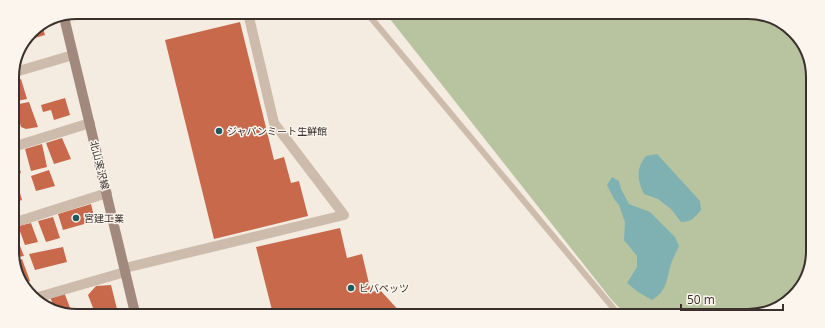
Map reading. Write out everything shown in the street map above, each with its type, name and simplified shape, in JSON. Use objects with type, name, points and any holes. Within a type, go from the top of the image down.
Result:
[{"type":"street","points":[[41,296],[125,270],[344,215],[274,123],[249,19]]},
{"type":"street","name":"北山実沢線","points":[[65,20],[134,309]]},
{"type":"street","points":[[19,71],[73,55]]},
{"type":"street","points":[[19,146],[90,123]]},
{"type":"street","points":[[19,221],[107,194]]},
{"type":"lane","points":[[371,19],[614,309]]},
{"type":"green space","points":[[390,19],[748,19],[759,20],[774,25],[789,36],[794,42],[802,55],[806,69],[806,259],[803,270],[796,283],[789,292],[777,301],[770,305],[752,309],[620,309]]},
{"type":"water","points":[[657,154],[700,201],[701,210],[690,220],[681,222],[671,209],[658,199],[644,194],[639,179],[640,165],[646,156]]},
{"type":"water","points":[[612,177],[619,181],[621,189],[629,204],[650,212],[675,237],[679,246],[672,261],[664,287],[652,300],[638,292],[627,283],[637,267],[637,256],[624,240],[625,222],[619,205],[614,199],[607,185]]},
{"type":"building","points":[[240,22],[274,160],[284,157],[291,183],[299,181],[308,216],[214,239],[165,40]]},
{"type":"building","points":[[44,30],[45,35],[34,38]]},
{"type":"building","points":[[19,79],[21,79],[27,99],[19,101]]},
{"type":"building","points":[[65,98],[70,115],[54,120],[51,110],[43,112],[41,105]]},
{"type":"building","points":[[29,102],[38,127],[26,129],[21,127],[19,121],[19,104]]},
{"type":"building","points":[[62,138],[71,159],[54,164],[46,143]]},
{"type":"building","points":[[42,144],[47,167],[31,171],[25,149]]},
{"type":"building","points":[[49,170],[55,186],[36,191],[31,176]]},
{"type":"building","points":[[19,190],[22,200],[19,201]]},
{"type":"building","name":"宮建工業","points":[[91,204],[95,221],[63,230],[58,214]]},
{"type":"building","points":[[53,217],[60,238],[46,242],[38,221]]},
{"type":"building","points":[[31,223],[38,242],[25,245],[19,226]]},
{"type":"building","points":[[340,228],[347,258],[362,254],[371,292],[380,290],[397,309],[272,309],[256,247]]},
{"type":"building","points":[[19,243],[24,256],[20,257]]},
{"type":"building","points":[[63,247],[67,262],[35,270],[29,254]]},
{"type":"building","points":[[22,259],[30,281],[28,282],[25,277],[20,260]]},
{"type":"building","points":[[111,285],[117,309],[93,309],[88,295],[96,286]]},
{"type":"building","points":[[64,292],[70,309],[53,304],[50,297]]},
{"type":"place","name":"ジャパンミート生鮮館","points":[[219,131]]},
{"type":"place","name":"宮建工業","points":[[76,218]]},
{"type":"place","name":"ビバペッツ","points":[[351,288]]}]
